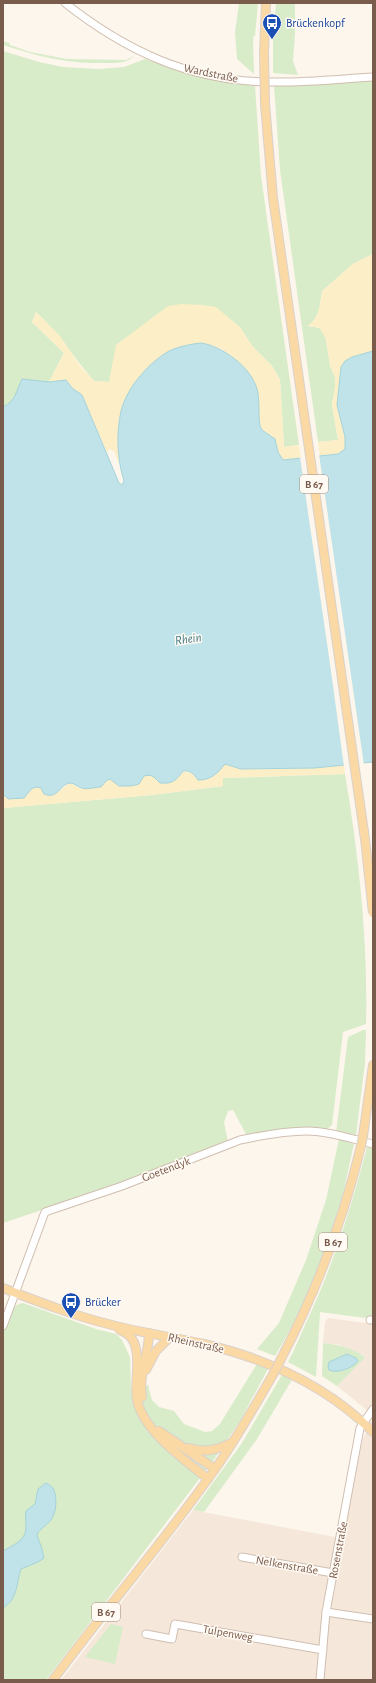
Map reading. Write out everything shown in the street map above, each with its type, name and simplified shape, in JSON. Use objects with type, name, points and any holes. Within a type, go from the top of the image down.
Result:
[{"type":"main road","name":"B 67","points":[[266,3],[264,39],[265,104],[273,198],[365,839],[373,913]]},
{"type":"main road","name":"B 67","points":[[53,1680],[208,1479],[232,1443],[282,1359],[311,1298],[330,1252],[347,1199],[363,1136],[373,1066]]},
{"type":"main road","name":"Rheinstraße","points":[[3,1288],[110,1325],[227,1350],[272,1365],[320,1388],[363,1422],[373,1432]]},
{"type":"main road","points":[[110,1325],[132,1337],[136,1348],[137,1400],[141,1413],[147,1423],[160,1438],[208,1479]]},
{"type":"main road","points":[[137,1369],[144,1342],[149,1333]]},
{"type":"main road","points":[[149,1333],[149,1344],[141,1393],[144,1408],[149,1420],[158,1430],[215,1469]]},
{"type":"main road","points":[[142,1380],[156,1351],[170,1337]]},
{"type":"main road","points":[[179,1445],[200,1451],[210,1452],[232,1443]]},
{"type":"street","name":"Wardstraße","points":[[65,3],[89,21],[127,45],[160,60],[195,72],[238,80],[268,82],[373,77]]},
{"type":"street","name":"Goetendyk","points":[[3,1326],[45,1212],[122,1186],[240,1140],[308,1131],[332,1134],[373,1144]]},
{"type":"street","points":[[363,1422],[373,1409]]},
{"type":"street","name":"Rosenstraße","points":[[320,1680],[326,1612],[360,1428],[363,1422]]},
{"type":"street","name":"Nelkenstraße","points":[[242,1557],[333,1573]]},
{"type":"street","points":[[326,1612],[373,1619]]},
{"type":"street","name":"Tulpenweg","points":[[146,1634],[172,1639],[175,1624],[323,1650]]},
{"type":"shaded area","points":[[328,1318],[373,1324],[373,1415],[337,1386],[365,1358],[362,1354],[344,1348],[340,1345],[323,1343],[325,1322]]},
{"type":"shaded area","points":[[373,1416],[373,1680],[61,1680],[193,1510],[340,1538],[363,1439]]},
{"type":"green space","points":[[239,3],[258,3],[255,36],[253,37],[254,74],[237,59],[235,32]]},
{"type":"green space","points":[[276,3],[295,3],[293,61],[298,75],[273,73],[273,39]]},
{"type":"green space","points":[[3,41],[30,52],[67,59],[126,60],[134,56],[129,60],[118,63],[67,61],[30,53],[3,45]]},
{"type":"green space","points":[[3,51],[39,62],[63,67],[99,69],[124,67],[145,59],[185,73],[209,79],[255,86],[261,176],[299,445],[284,447],[280,380],[272,366],[252,346],[240,327],[109,382],[94,381],[59,337],[36,312],[32,322],[64,353],[49,382],[22,379],[11,402],[3,407]]},
{"type":"green space","points":[[373,81],[373,254],[353,264],[322,291],[320,305],[315,319],[308,326],[320,328],[326,339],[330,366],[335,377],[332,405],[338,440],[318,442],[280,170],[274,86]]},
{"type":"green space","points":[[345,774],[362,899],[366,961],[366,1024],[343,1032],[332,1125],[325,1131],[247,1136],[233,1110],[228,1111],[224,1122],[228,1142],[122,1183],[3,1223],[3,808],[152,795],[223,786],[223,778]]},
{"type":"green space","points":[[366,1030],[365,1063],[356,1135],[336,1133],[348,1037]]},
{"type":"green space","points":[[339,1139],[354,1144],[340,1204],[312,1282],[285,1339],[275,1356],[257,1349],[279,1323],[306,1260],[326,1200]]},
{"type":"green space","points":[[367,1147],[373,1148],[373,1319],[320,1312],[316,1377],[288,1362],[325,1280],[355,1192]]},
{"type":"green space","points":[[23,1303],[96,1329],[116,1334],[122,1340],[130,1357],[131,1389],[148,1385],[152,1400],[159,1407],[174,1411],[184,1424],[205,1432],[212,1431],[220,1424],[257,1364],[268,1369],[240,1421],[213,1461],[46,1680],[3,1680],[3,1334],[12,1310],[19,1304]]},
{"type":"green space","points":[[323,1343],[352,1350],[365,1358],[337,1386],[322,1376]]},
{"type":"green space","points":[[283,1373],[293,1378],[257,1439],[204,1512],[193,1510],[242,1443]]},
{"type":"green space","points":[[111,1624],[123,1627],[115,1664],[85,1657]]},
{"type":"sand","points":[[373,254],[373,351],[352,357],[340,373],[338,409],[345,437],[345,449],[338,454],[320,456],[318,442],[338,440],[332,405],[335,377],[330,366],[326,339],[320,328],[308,326],[317,315],[322,291],[353,264]]},
{"type":"sand","points":[[181,304],[216,307],[240,327],[252,346],[272,366],[280,380],[284,447],[299,445],[301,459],[283,460],[278,452],[275,439],[262,430],[260,426],[256,387],[235,359],[220,348],[184,346],[174,350],[154,363],[137,381],[125,401],[119,418],[119,464],[114,451],[109,449],[107,453],[82,395],[72,388],[66,380],[49,382],[64,353],[32,322],[36,312],[60,336],[81,367],[94,381],[109,382],[116,345],[168,306]]},
{"type":"sand","points":[[225,764],[248,769],[301,768],[344,765],[345,774],[223,778],[223,786],[152,795],[3,808],[3,794],[6,798],[26,795],[35,787],[41,788],[44,794],[57,793],[70,783],[82,789],[101,787],[110,779],[119,786],[149,774],[154,776],[158,782],[184,771],[195,775],[201,780],[215,775]]},
{"type":"water","name":"Rhein","points":[[201,343],[218,348],[226,353],[235,359],[249,373],[257,389],[260,426],[262,430],[275,439],[278,452],[283,460],[338,454],[345,449],[345,437],[337,405],[341,367],[345,361],[352,357],[373,351],[373,762],[315,768],[241,769],[225,764],[213,776],[203,780],[198,780],[188,771],[183,771],[176,779],[168,783],[160,783],[153,776],[149,775],[144,776],[139,784],[131,786],[119,786],[110,779],[101,787],[89,789],[84,789],[70,783],[53,795],[44,794],[41,788],[35,787],[31,789],[24,798],[8,799],[3,794],[3,407],[11,402],[22,379],[49,382],[66,380],[72,388],[82,395],[119,483],[122,485],[124,481],[119,455],[118,429],[121,411],[128,393],[140,376],[163,355],[178,347]]},
{"type":"water","points":[[347,1354],[356,1358],[358,1361],[356,1364],[345,1370],[329,1370],[329,1362]]},
{"type":"water","points":[[46,1483],[54,1490],[56,1504],[52,1518],[37,1535],[44,1558],[21,1569],[14,1596],[3,1608],[3,1551],[18,1542],[24,1536],[26,1527],[26,1511],[35,1504],[38,1489]]},
{"type":"pier","points":[[319,454],[364,765],[344,767],[300,457]]},
{"type":"place","name":"Brückenkopf","points":[[272,40]]},
{"type":"place","name":"Brücker","points":[[71,1319]]}]
